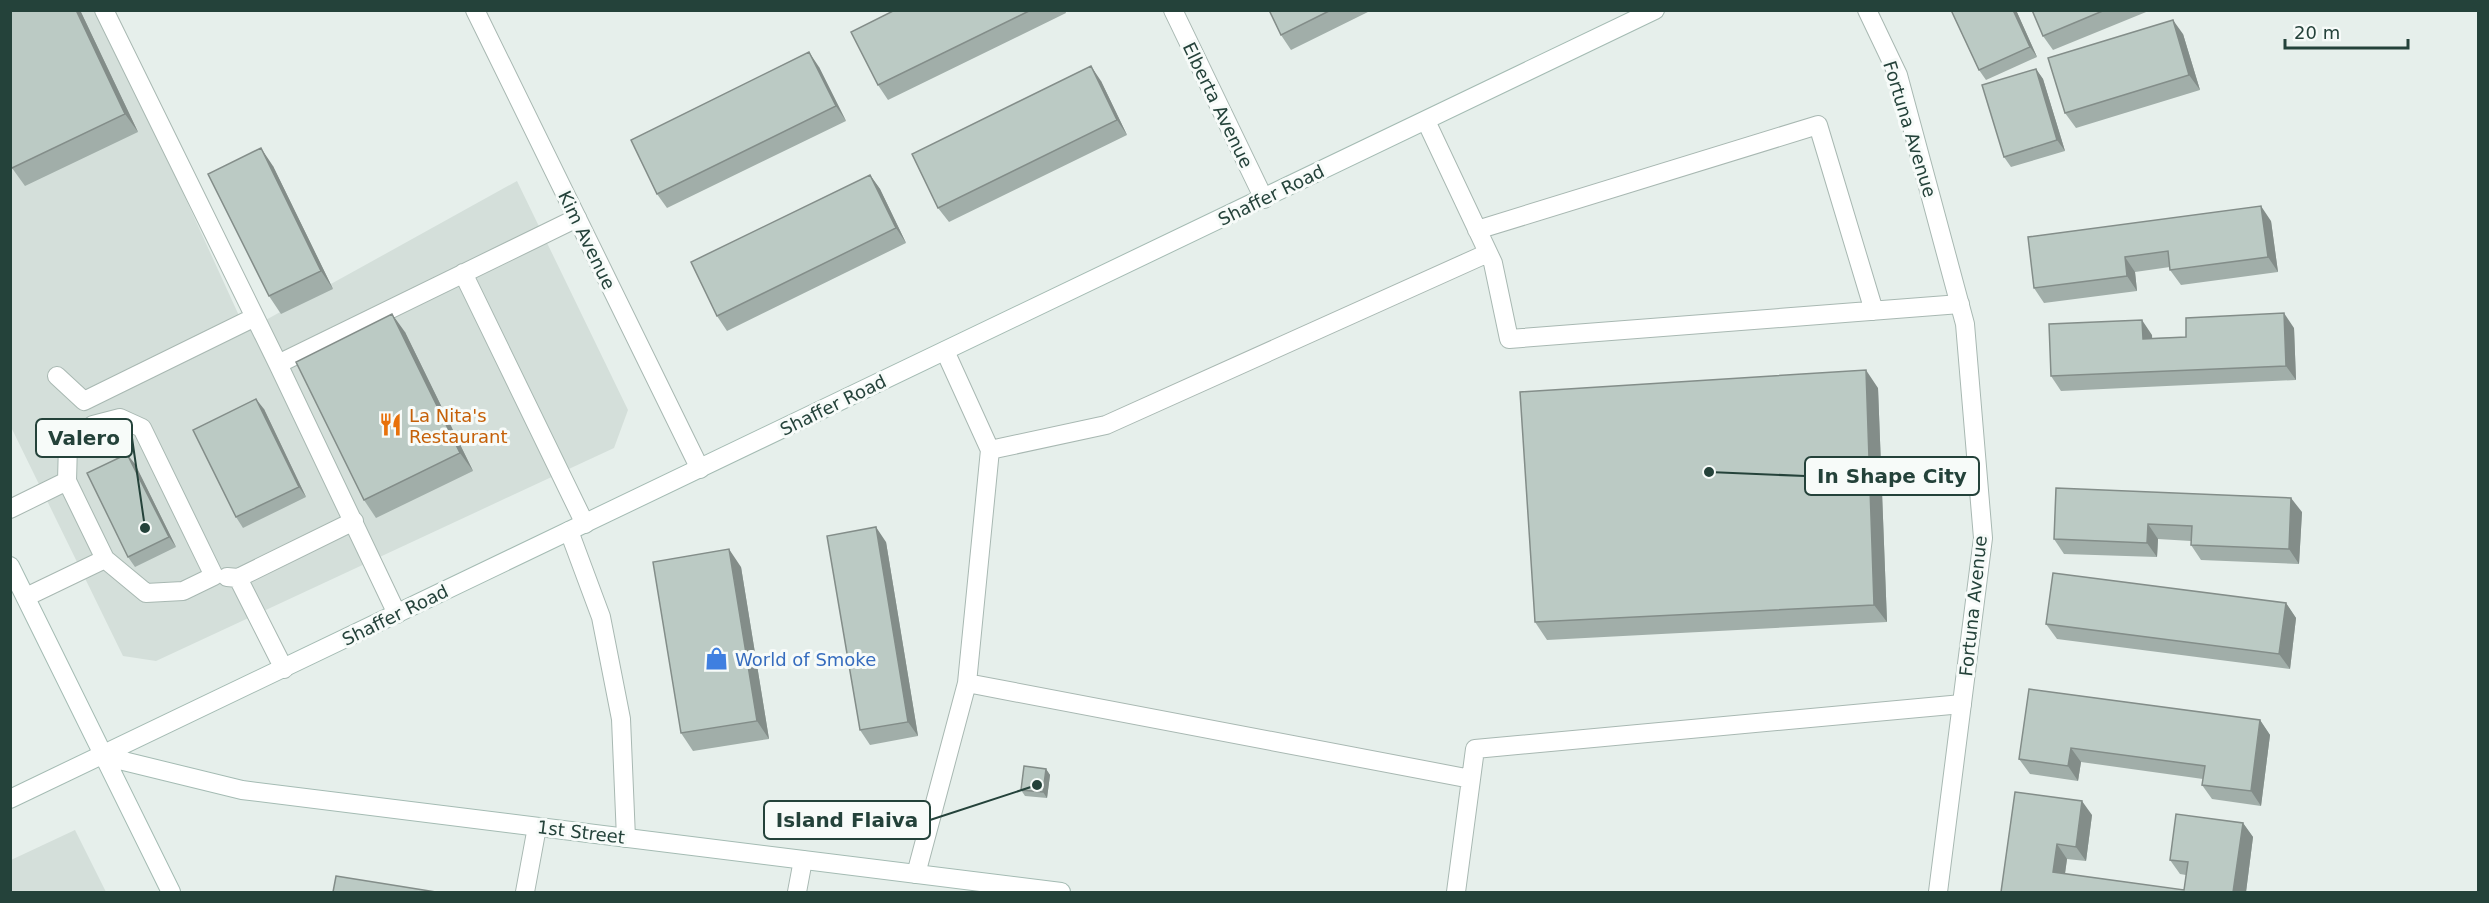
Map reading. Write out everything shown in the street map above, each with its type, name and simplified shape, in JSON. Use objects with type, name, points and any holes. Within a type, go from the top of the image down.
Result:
[{"type":"street","points":[[104,10],[398,614]]},
{"type":"street","name":"Kim Avenue","points":[[475,10],[700,469]]},
{"type":"street","name":"Elberta Avenue","points":[[1173,10],[1264,199]]},
{"type":"street","name":"Shaffer Road","points":[[10,799],[1655,10]]},
{"type":"street","name":"Fortuna Avenue","points":[[1867,10],[1898,75],[1965,324],[1983,538],[1938,892]]},
{"type":"street","points":[[1426,121],[1493,263],[1509,339],[1960,304]]},
{"type":"street","points":[[1477,230],[1818,125],[1874,311]]},
{"type":"street","points":[[278,364],[577,218]]},
{"type":"street","points":[[990,450],[1106,425],[1488,253]]},
{"type":"street","points":[[463,273],[577,528],[601,617],[621,719],[627,838]]},
{"type":"street","points":[[57,376],[84,401],[255,317]]},
{"type":"street","points":[[916,874],[967,683],[990,450],[945,351]]},
{"type":"street","points":[[214,576],[142,428],[120,418],[93,426],[68,444],[67,481],[105,559],[146,593],[183,591],[214,576],[238,579],[354,521]]},
{"type":"street","points":[[10,510],[67,481]]},
{"type":"street","points":[[26,597],[105,559]]},
{"type":"street","points":[[10,566],[171,892]]},
{"type":"street","points":[[238,579],[284,669]]},
{"type":"street","points":[[967,683],[1471,779]]},
{"type":"street","points":[[1456,892],[1475,749],[1962,704]]},
{"type":"street","name":"1st Street","points":[[103,756],[242,790],[1061,892]]},
{"type":"street","points":[[525,892],[537,827]]},
{"type":"street","points":[[797,892],[803,860]]},
{"type":"shaded area","points":[[11,10],[100,11],[246,331],[517,181],[628,410],[614,448],[156,661],[123,656],[11,427]]},
{"type":"shaded area","points":[[75,830],[106,892],[11,892],[11,860]]},
{"type":"building","points":[[10,10],[76,10],[125,114],[12,168],[10,165]]},
{"type":"building","points":[[895,10],[1031,10],[878,85],[851,32]]},
{"type":"building","points":[[1269,10],[1331,10],[1281,35]]},
{"type":"building","points":[[1951,10],[2013,10],[2030,47],[1979,70]]},
{"type":"building","points":[[2032,10],[2105,10],[2043,36]]},
{"type":"building","points":[[2173,20],[2189,75],[2065,113],[2048,58]]},
{"type":"building","points":[[809,52],[836,106],[657,194],[631,140]]},
{"type":"building","points":[[1091,66],[1117,120],[938,208],[912,154]]},
{"type":"building","points":[[2036,69],[2057,140],[2004,157],[1982,85]]},
{"type":"building","points":[[261,148],[321,271],[269,296],[208,174]]},
{"type":"building","points":[[870,175],[896,228],[717,316],[691,262]]},
{"type":"building","points":[[2261,206],[2268,257],[2170,270],[2168,251],[2125,257],[2127,276],[2034,288],[2028,237]]},
{"type":"building","points":[[2284,313],[2286,366],[2051,376],[2049,324],[2142,320],[2143,339],[2186,337],[2186,318]]},
{"type":"building","name":"La Nita's Restaurant","points":[[392,314],[460,453],[364,500],[296,362]]},
{"type":"building","points":[[1866,370],[1874,605],[1535,622],[1520,392]]},
{"type":"building","points":[[256,399],[299,487],[236,517],[193,430]]},
{"type":"building","points":[[127,454],[169,537],[128,557],[87,473]]},
{"type":"building","points":[[2056,488],[2291,498],[2289,549],[2191,545],[2192,526],[2148,524],[2147,543],[2054,539]]},
{"type":"building","points":[[876,527],[908,722],[860,730],[827,536]]},
{"type":"building","name":"World of Smoke","points":[[729,549],[757,721],[681,733],[653,562]]},
{"type":"building","points":[[2053,573],[2286,603],[2279,654],[2046,624]]},
{"type":"building","points":[[2029,689],[2260,720],[2251,791],[2202,785],[2205,766],[2071,748],[2068,766],[2019,759]]},
{"type":"building","points":[[1024,766],[1046,769],[1043,792],[1021,790]]},
{"type":"building","points":[[2015,792],[2082,801],[2076,847],[2057,844],[2053,872],[2184,890],[2188,862],[2170,860],[2176,814],[2243,823],[2233,892],[2001,892]]},
{"type":"building","points":[[336,876],[436,892],[333,892]]},
{"type":"place","name":"La Nita's Restaurant","points":[[391,425]]},
{"type":"place","name":"In Shape City","points":[[1709,472]]},
{"type":"place","name":"Valero","points":[[145,528]]},
{"type":"place","name":"World of Smoke","points":[[717,659]]},
{"type":"place","name":"Island Flaiva","points":[[1037,785]]}]
